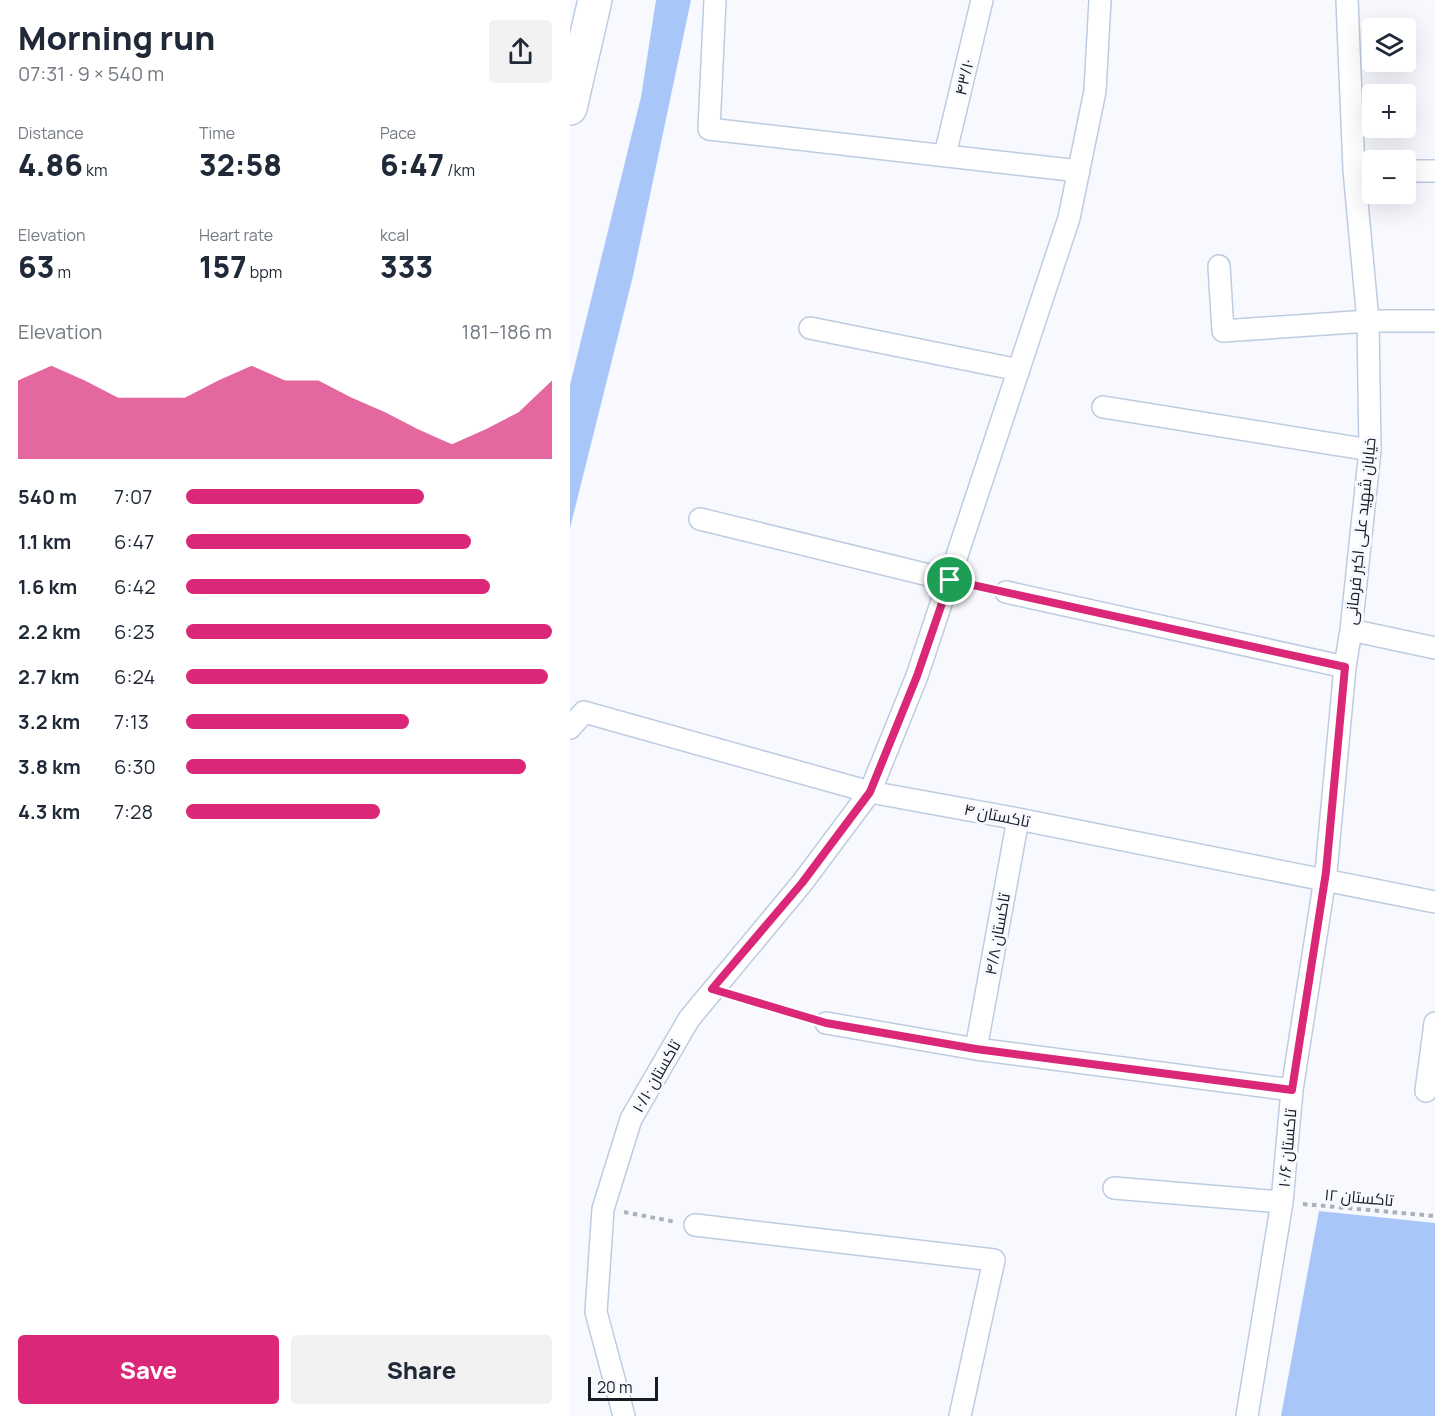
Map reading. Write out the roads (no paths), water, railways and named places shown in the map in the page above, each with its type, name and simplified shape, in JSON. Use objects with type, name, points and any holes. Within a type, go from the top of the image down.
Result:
[{"type":"highway","points":[[570,108],[595,0]]},
{"type":"street","points":[[715,0],[709,129],[1079,171]]},
{"type":"street","name":"۴۳/۱۰","points":[[945,155],[982,0]]},
{"type":"street","name":"تاکستان ۱۰/۱۰","points":[[624,1416],[596,1312],[603,1209],[631,1119],[689,1019],[802,883],[870,792],[917,676],[1069,218],[1095,91],[1100,0]]},
{"type":"street","name":"خیابان شهید علی اکبر فرمانی","points":[[1347,0],[1362,159]]},
{"type":"street","points":[[1416,171],[1435,171]]},
{"type":"street","name":"خیابان شهید علی اکبر فرمانی","points":[[1324,880],[1370,450],[1364,204]]},
{"type":"street","points":[[1219,266],[1223,331],[1368,321],[1435,321]]},
{"type":"street","points":[[810,328],[1019,370]]},
{"type":"street","points":[[1103,407],[1370,450]]},
{"type":"street","points":[[700,519],[950,580]]},
{"type":"street","points":[[1006,592],[1345,667]]},
{"type":"street","points":[[1351,630],[1435,648]]},
{"type":"street","name":"تاکستان ۴","points":[[570,728],[584,712],[870,792],[1435,902]]},
{"type":"street","name":"تاکستان ۴/۸","points":[[976,1049],[1018,819]]},
{"type":"street","name":"تاکستان ۱۰/۶","points":[[1248,1416],[1282,1202],[1292,1090],[1324,880]]},
{"type":"street","points":[[826,1023],[976,1049],[1292,1090]]},
{"type":"street","points":[[1426,1091],[1435,1023]]},
{"type":"street","points":[[1114,1188],[1282,1202]]},
{"type":"street","points":[[694,1226],[994,1260],[960,1416]]}]
